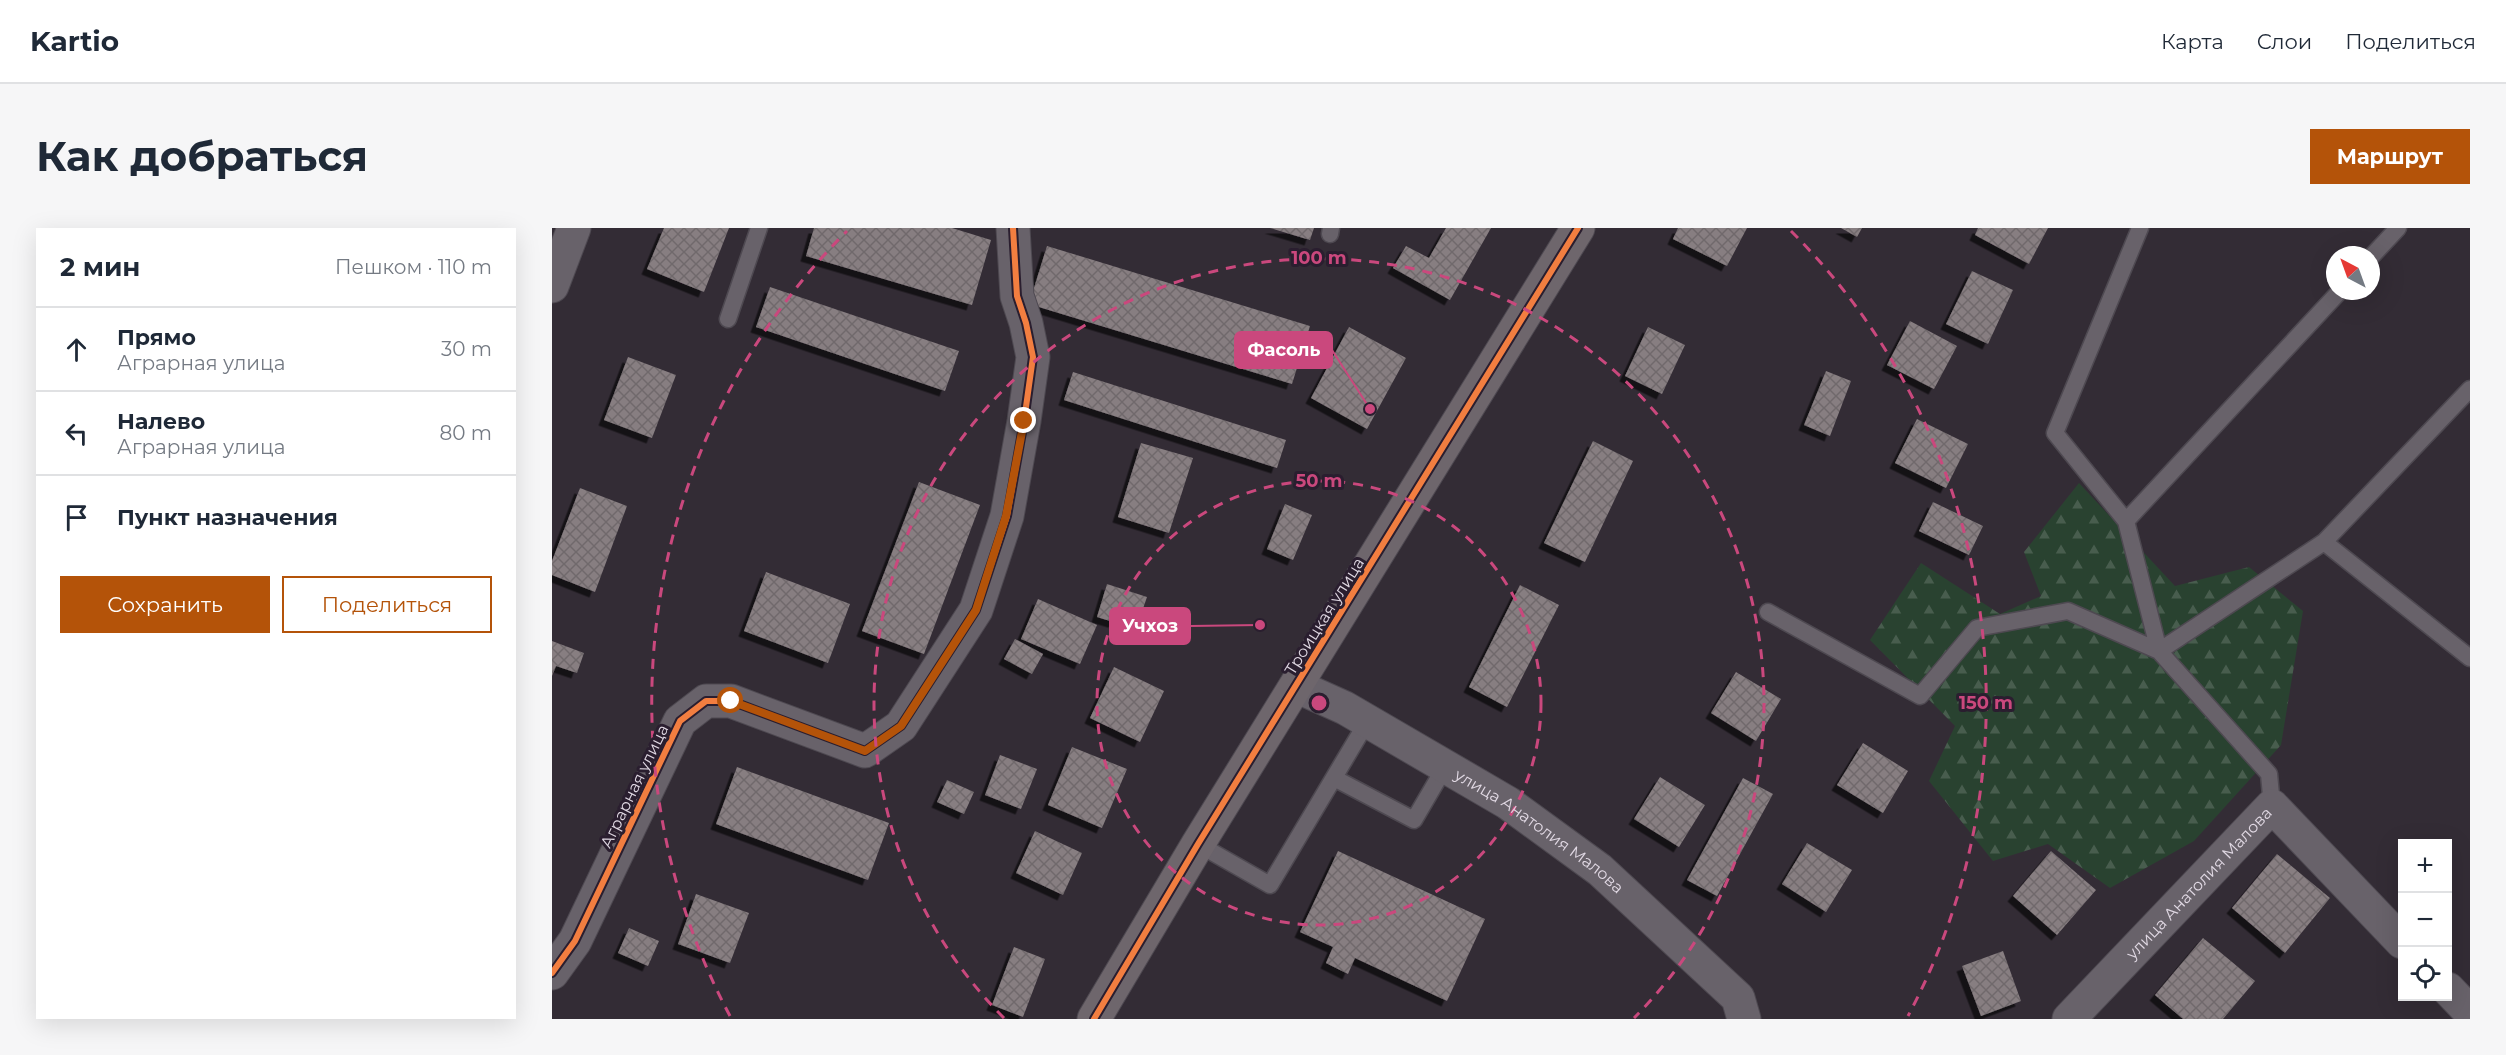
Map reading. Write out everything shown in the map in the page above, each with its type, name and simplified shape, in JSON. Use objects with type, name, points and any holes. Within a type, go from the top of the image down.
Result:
[{"type":"street","points":[[552,286],[574,228]]},
{"type":"street","name":"Аграрная улица","points":[[552,973],[575,941],[680,721],[706,701],[731,701],[865,751],[901,726],[976,610],[1006,516],[1024,421],[1033,357],[1026,323],[1017,296],[1013,228]]},
{"type":"street","name":"Троицкая улица","points":[[1094,1019],[1198,844],[1578,228]]},
{"type":"street","name":"улица Анатолия Малова","points":[[1296,686],[1346,708],[1508,803],[1600,870],[1738,998],[1744,1019]]},
{"type":"street","name":"улица Анатолия Малова","points":[[2069,1019],[2272,806],[2398,937]]},
{"type":"street","points":[[2452,993],[2470,1012]]},
{"type":"lane","points":[[728,320],[759,228]]},
{"type":"lane","points":[[2140,228],[2055,433],[2126,521],[2158,651]]},
{"type":"lane","points":[[2380,247],[2398,228]]},
{"type":"lane","points":[[2126,521],[2332,300]]},
{"type":"lane","points":[[2158,651],[2324,542],[2470,389]]},
{"type":"lane","points":[[2324,542],[2470,658]]},
{"type":"lane","points":[[1768,612],[1920,696],[1977,628],[2068,611],[2158,651],[2270,774],[2272,806]]},
{"type":"lane","points":[[1198,844],[1270,885],[1367,722]]},
{"type":"lane","points":[[1334,778],[1414,820],[1445,767]]},
{"type":"green space","points":[[2079,483],[2175,586],[2249,567],[2303,611],[2281,745],[2194,841],[2110,888],[2048,844],[1993,861],[1929,781],[1955,726],[1870,640],[1921,563],[2000,614],[2041,596],[2024,552]]},
{"type":"building","points":[[664,228],[729,228],[704,292],[647,269]]},
{"type":"building","points":[[814,228],[952,228],[991,240],[972,305],[806,256]]},
{"type":"building","points":[[1270,228],[1314,228],[1310,240]]},
{"type":"building","points":[[1446,228],[1491,228],[1450,300],[1393,268],[1406,246],[1429,258]]},
{"type":"building","points":[[1678,228],[1747,228],[1727,266],[1673,239]]},
{"type":"building","points":[[1841,228],[1862,228],[1857,237]]},
{"type":"building","points":[[1978,228],[2048,228],[2029,264],[1975,235]]},
{"type":"building","points":[[1047,246],[1310,326],[1292,384],[1029,304]]},
{"type":"building","points":[[1972,271],[2013,290],[1988,344],[1946,324]]},
{"type":"building","points":[[770,287],[959,351],[945,391],[756,327]]},
{"type":"building","points":[[1910,321],[1957,346],[1934,389],[1887,365]]},
{"type":"building","points":[[1349,327],[1406,358],[1367,429],[1311,398]]},
{"type":"building","points":[[1648,327],[1685,345],[1662,394],[1625,376]]},
{"type":"building","points":[[628,357],[676,375],[652,438],[604,420]]},
{"type":"building","points":[[1826,371],[1851,381],[1830,436],[1804,425]]},
{"type":"building","points":[[1073,372],[1286,440],[1277,468],[1064,400]]},
{"type":"building","points":[[1917,419],[1968,444],[1946,488],[1895,463]]},
{"type":"building","points":[[1593,441],[1633,461],[1585,562],[1544,543]]},
{"type":"building","points":[[1141,443],[1193,458],[1169,533],[1118,517]]},
{"type":"building","points":[[919,482],[980,505],[924,654],[862,631]]},
{"type":"building","points":[[580,488],[627,506],[595,592],[552,575],[552,561]]},
{"type":"building","points":[[1933,502],[1983,526],[1969,555],[1919,531]]},
{"type":"building","points":[[1285,504],[1312,515],[1293,560],[1267,549]]},
{"type":"building","points":[[766,572],[850,604],[828,663],[744,631]]},
{"type":"building","points":[[1107,584],[1147,597],[1136,629],[1097,617]]},
{"type":"building","points":[[1520,585],[1559,605],[1507,707],[1469,687]]},
{"type":"building","points":[[1038,599],[1097,625],[1080,664],[1021,639]]},
{"type":"building","points":[[1015,639],[1043,654],[1032,674],[1004,659]]},
{"type":"building","points":[[552,641],[584,653],[577,673],[556,666],[552,676]]},
{"type":"building","points":[[1114,667],[1164,691],[1140,742],[1090,718]]},
{"type":"building","points":[[1736,672],[1781,699],[1756,741],[1711,713]]},
{"type":"building","points":[[1863,743],[1908,771],[1883,813],[1837,785]]},
{"type":"building","points":[[1072,747],[1127,769],[1102,828],[1048,805]]},
{"type":"building","points":[[1000,755],[1037,769],[1021,809],[985,795]]},
{"type":"building","points":[[737,767],[889,823],[868,880],[716,824]]},
{"type":"building","points":[[1660,777],[1705,805],[1679,847],[1634,819]]},
{"type":"building","points":[[1743,778],[1773,794],[1717,896],[1687,880]]},
{"type":"building","points":[[947,780],[974,792],[964,814],[937,802]]},
{"type":"building","points":[[1035,831],[1082,853],[1063,895],[1016,873]]},
{"type":"building","points":[[1807,843],[1852,870],[1826,912],[1782,884]]},
{"type":"building","points":[[1338,851],[1485,919],[1447,1001],[1355,958],[1348,974],[1326,963],[1333,947],[1300,932]]},
{"type":"building","points":[[2051,851],[2096,890],[2057,935],[2013,896]]},
{"type":"building","points":[[2277,854],[2330,898],[2285,953],[2232,908]]},
{"type":"building","points":[[696,894],[749,913],[730,963],[678,944]]},
{"type":"building","points":[[629,928],[659,941],[648,966],[618,953]]},
{"type":"building","points":[[2203,938],[2255,981],[2223,1019],[2183,1019],[2155,995]]},
{"type":"building","points":[[1014,947],[1045,959],[1023,1017],[992,1005]]},
{"type":"building","points":[[2003,951],[2021,1001],[1981,1016],[1962,966]]},
{"type":"cycle path","points":[[552,973],[575,941],[680,721],[706,701],[731,701],[865,751],[901,726],[976,610],[1007,516],[1033,357],[1026,323],[1017,296],[1013,228]]},
{"type":"cycle path","points":[[1094,1019],[1198,844],[1578,228]]},
{"type":"place","name":"Фасоль","points":[[1370,409]]},
{"type":"place","name":"Учхоз","points":[[1260,625]]},
{"type":"route","points":[[731,701],[865,751],[901,726],[976,610],[1006,516],[1024,421]]}]
